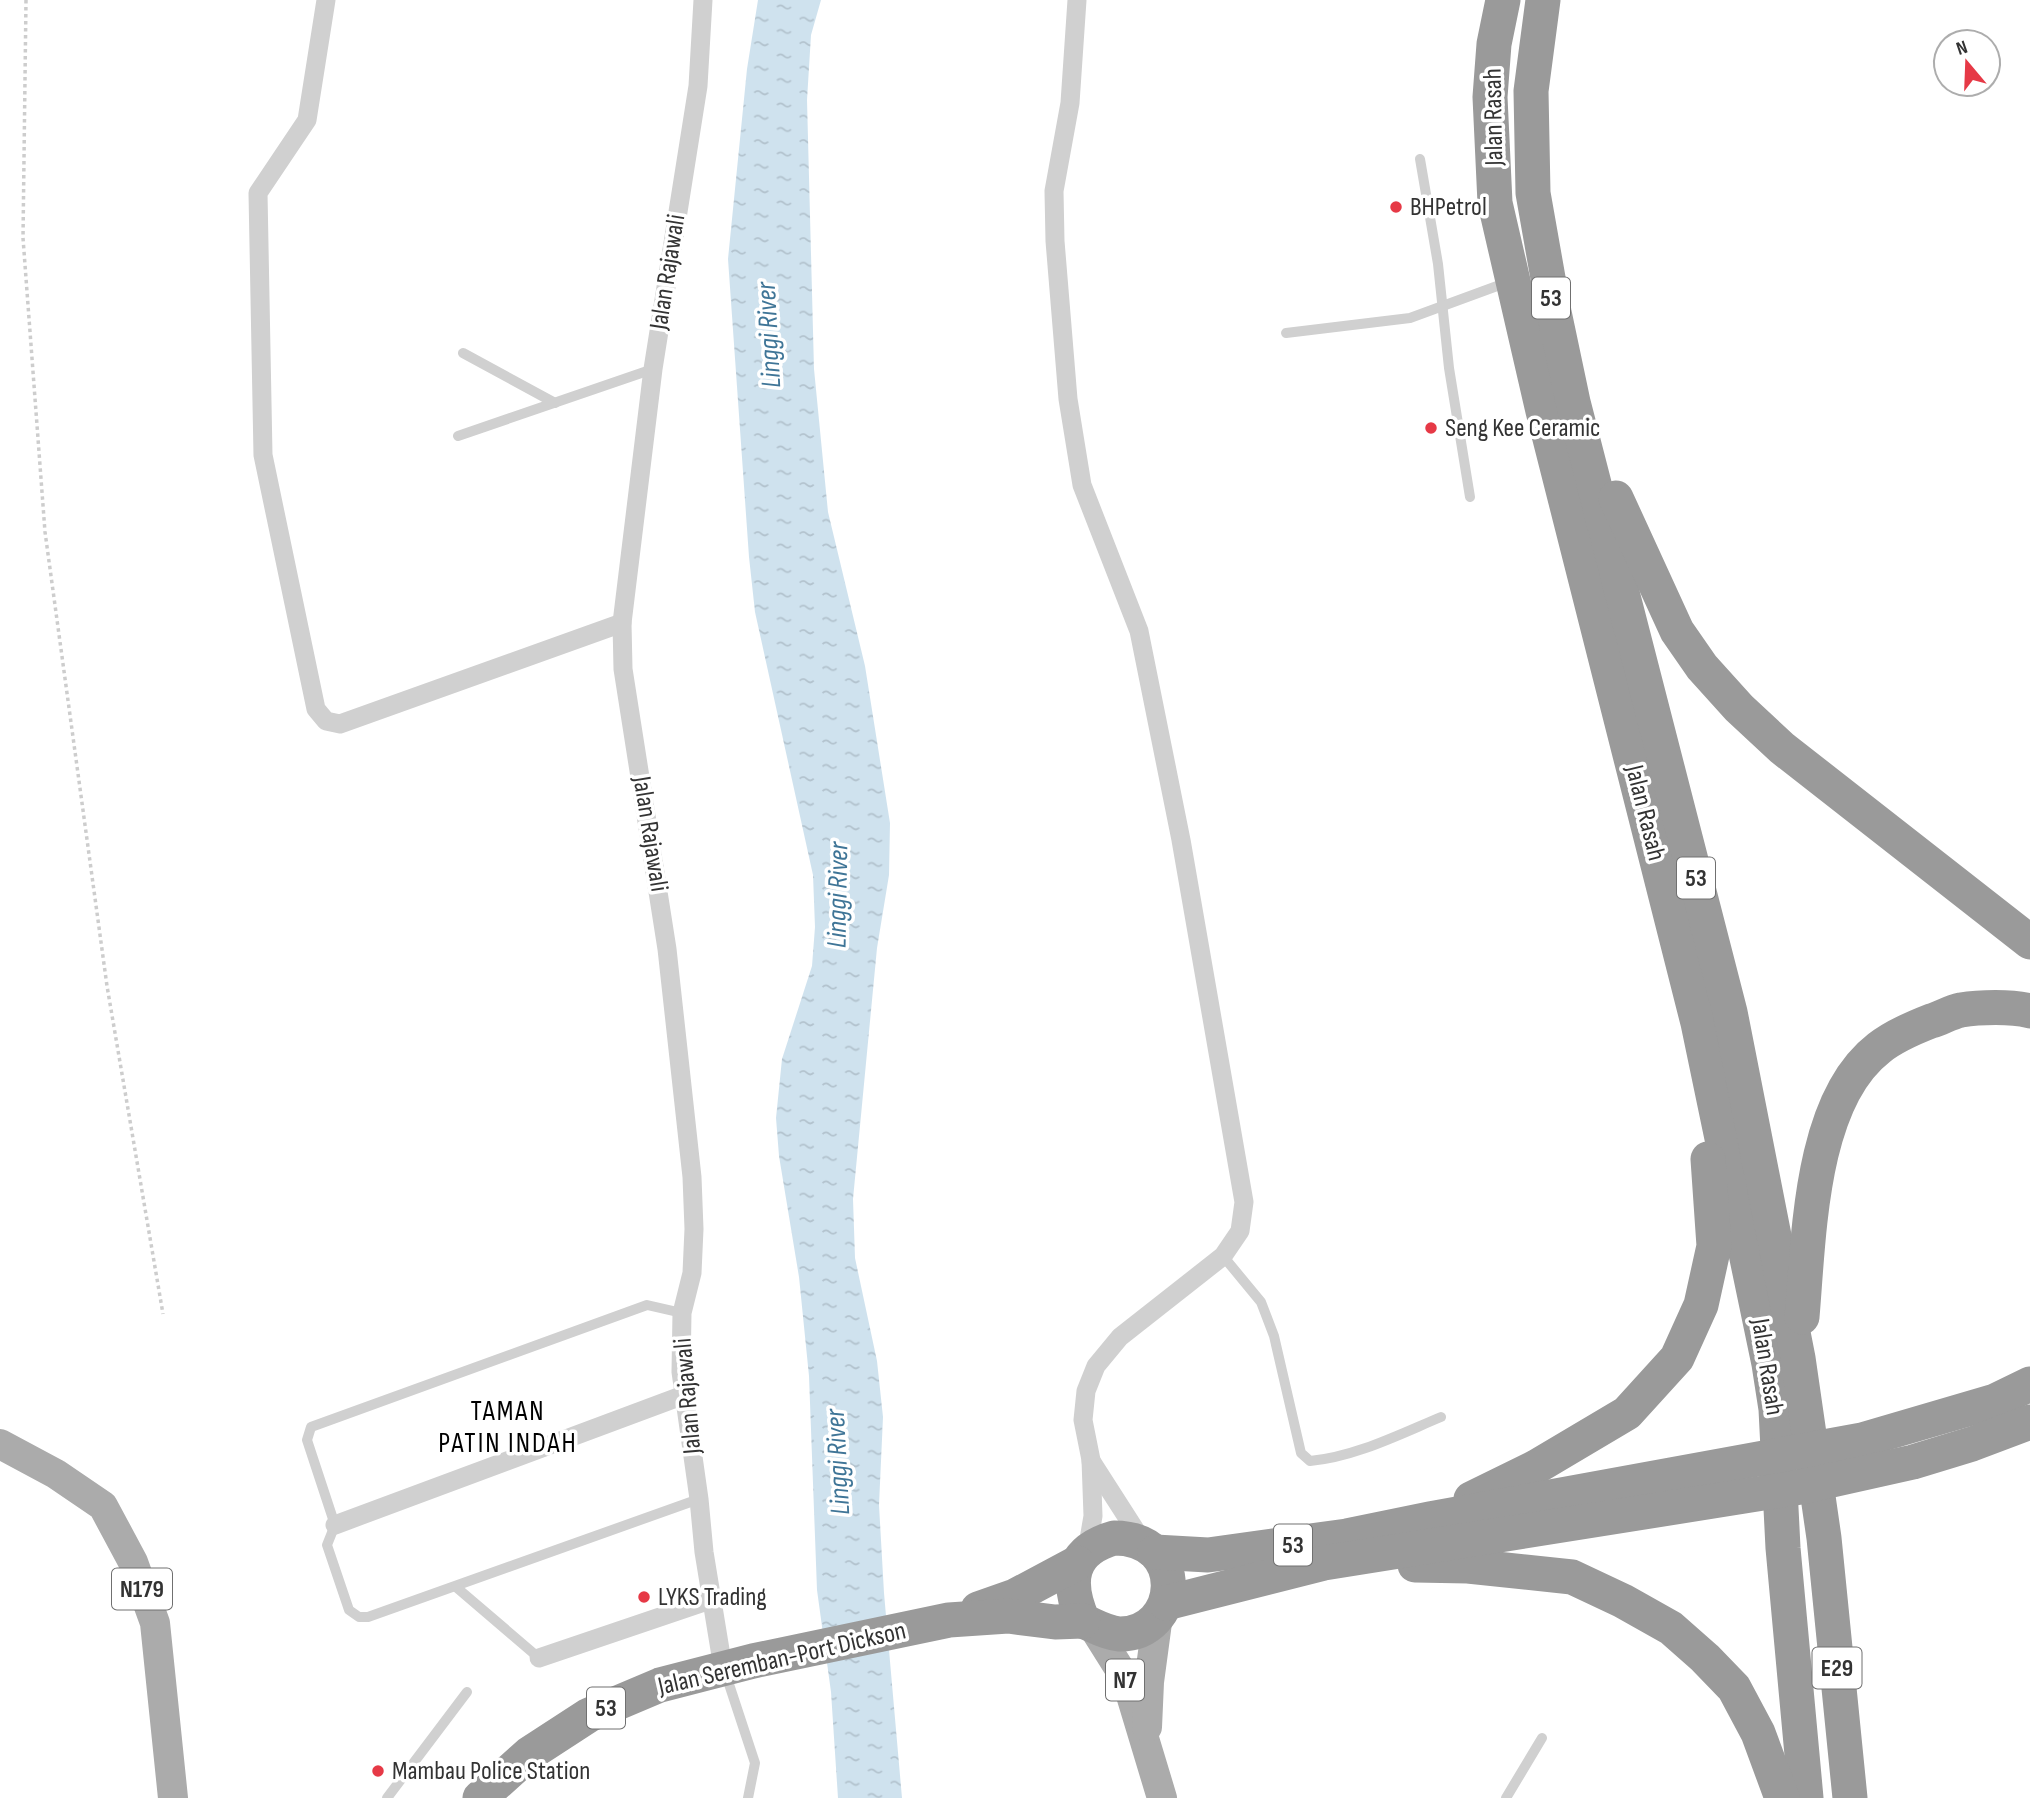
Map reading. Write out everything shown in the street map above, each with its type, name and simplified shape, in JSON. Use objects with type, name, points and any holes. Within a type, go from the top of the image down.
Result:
[{"type":"highway","name":"Jalan Rasah","points":[[1543,0],[1531,91],[1533,193],[1554,312],[1573,402],[1730,1012],[1784,1361],[1776,1409],[1783,1548],[1806,1798]]},
{"type":"highway","name":"Jalan Rasah","points":[[1498,3],[1490,97],[1495,203],[1512,281],[1784,1361],[1824,1538],[1850,1798]]},
{"type":"highway","points":[[1573,402],[1677,631],[1702,667],[1739,708],[1782,748],[2030,942]]},
{"type":"highway","points":[[1784,1361],[1819,1163],[1834,1110],[1855,1074],[1879,1048],[1913,1028],[1961,1010],[2030,1010]]},
{"type":"highway","points":[[1430,1519],[1536,1467],[1627,1413],[1677,1358],[1702,1305],[1714,1246],[1698,1023]]},
{"type":"highway","points":[[1430,1519],[1862,1440],[1995,1401],[2030,1384]]},
{"type":"highway","points":[[1324,1563],[1801,1487],[1913,1462],[2030,1422]]},
{"type":"highway","name":"53","points":[[1082,1557],[1099,1542],[1114,1538],[1129,1538],[1149,1547],[1208,1555],[1268,1549],[1430,1519]]},
{"type":"highway","points":[[1149,1547],[1163,1563],[1168,1575],[1169,1589],[1162,1609]]},
{"type":"highway","points":[[1082,1557],[1073,1576],[1072,1590],[1088,1623]]},
{"type":"highway","name":"Jalan Seremban-Port Dickson","points":[[949,1620],[1015,1595],[1082,1557]]},
{"type":"highway","points":[[1324,1563],[1468,1566],[1572,1577],[1623,1601],[1671,1628],[1734,1688],[1758,1733],[1782,1798]]},
{"type":"highway","name":"53","points":[[1088,1623],[1120,1634],[1141,1628],[1162,1609],[1324,1563]]},
{"type":"highway","name":"Jalan Seremban-Port Dickson","points":[[480,1798],[529,1754],[589,1715],[660,1685],[738,1664],[949,1620],[1008,1616],[1088,1623]]},
{"type":"main road","name":"N179","points":[[2,1450],[56,1474],[103,1506],[133,1562],[155,1623],[173,1798]]},
{"type":"main road","name":"N7","points":[[1146,1741],[1150,1682],[1162,1609]]},
{"type":"main road","name":"N7","points":[[1088,1623],[1119,1668],[1146,1741],[1162,1798]]},
{"type":"street","points":[[326,0],[307,120],[258,193],[263,454],[316,709],[326,722],[340,724],[622,623]]},
{"type":"street","name":"Jalan Rajawali","points":[[703,0],[698,86],[653,369],[622,623],[623,668],[667,949],[691,1177],[694,1229],[692,1273],[682,1313],[681,1372],[704,1552],[713,1599],[738,1664]]},
{"type":"street","points":[[1077,0],[1070,103],[1054,191],[1055,241],[1068,399],[1082,485],[1139,631],[1183,853],[1244,1202],[1240,1231],[1223,1256],[1120,1337],[1096,1366],[1086,1391],[1083,1420],[1091,1460],[1093,1516],[1082,1557]]},
{"type":"street","points":[[335,1525],[684,1395]]},
{"type":"street","points":[[1091,1460],[1149,1547]]},
{"type":"street","points":[[539,1658],[713,1599]]},
{"type":"lane","points":[[1420,159],[1470,497]]},
{"type":"lane","points":[[1286,333],[1410,318],[1512,281]]},
{"type":"lane","points":[[463,353],[555,403]]},
{"type":"lane","points":[[458,436],[653,369]]},
{"type":"lane","points":[[1223,1256],[1261,1302],[1274,1336],[1301,1453],[1310,1461],[1326,1459],[1376,1443],[1441,1417]]},
{"type":"lane","points":[[682,1313],[647,1305],[312,1427],[307,1440],[335,1525],[327,1545],[349,1610],[359,1617],[368,1617],[456,1587],[699,1499]]},
{"type":"lane","points":[[456,1587],[539,1658]]},
{"type":"lane","points":[[738,1664],[755,1763],[748,1798]]},
{"type":"lane","points":[[387,1798],[467,1692]]},
{"type":"lane","points":[[1506,1798],[1542,1738]]},
{"type":"path","points":[[26,0],[23,238],[45,532],[107,985],[163,1314]]},
{"type":"water","name":"Linggi River","points":[[758,0],[821,0],[811,35],[807,100],[814,369],[828,512],[865,666],[890,823],[889,875],[877,948],[853,1199],[855,1258],[877,1361],[883,1417],[879,1505],[902,1798],[838,1798],[831,1692],[817,1590],[809,1376],[799,1277],[779,1156],[776,1118],[782,1059],[812,966],[815,927],[813,875],[755,612],[728,259],[747,69]]},
{"type":"place","name":"BHPetrol","points":[[1396,207]]},
{"type":"place","name":"Seng Kee Ceramic","points":[[1431,428]]},
{"type":"place","name":"LYKS Trading","points":[[644,1597]]},
{"type":"place","name":"Mambau Police Station","points":[[378,1771]]},
{"type":"district","name":"TAMAN PATIN INDAH","points":[[508,1427]]}]
